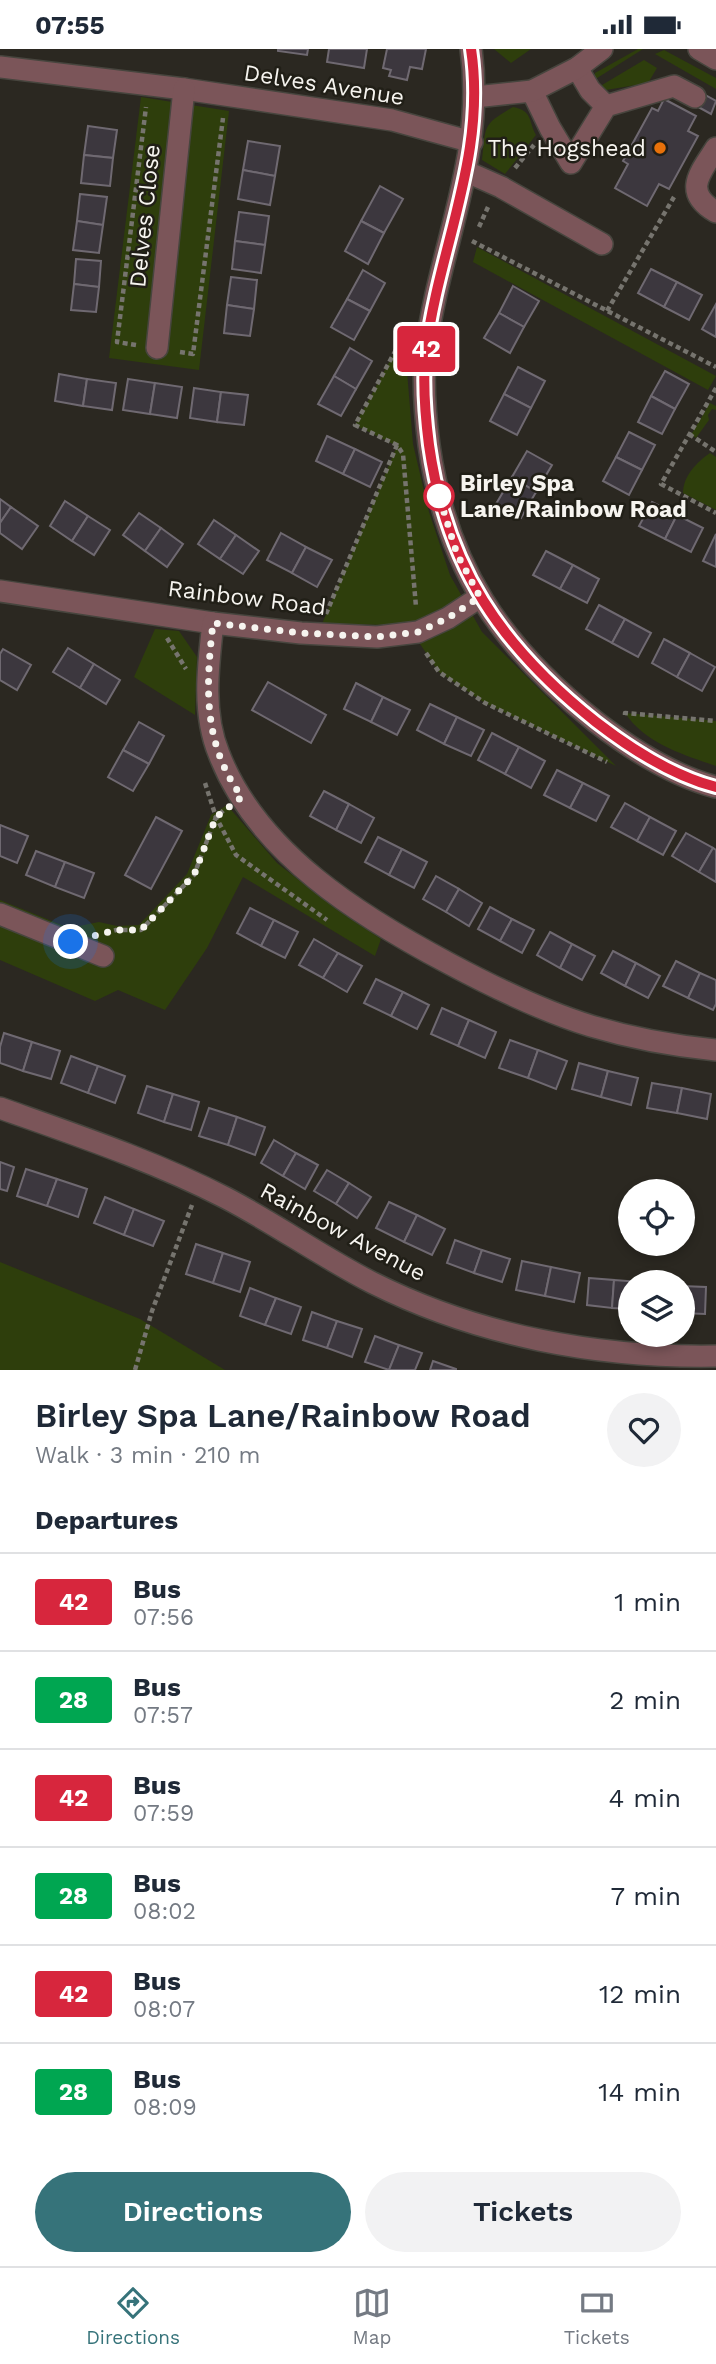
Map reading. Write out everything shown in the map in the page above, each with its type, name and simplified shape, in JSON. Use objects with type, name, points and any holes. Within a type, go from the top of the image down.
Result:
[{"type":"street","points":[[471,49],[475,97],[472,142],[467,173],[436,288],[425,353],[424,407],[441,508],[457,554],[480,597],[497,623],[539,671],[620,741],[681,775],[714,782]]},
{"type":"street","points":[[475,97],[532,91],[577,68],[602,49]]},
{"type":"street","points":[[699,49],[716,59]]},
{"type":"street","name":"Delves Avenue","points":[[0,67],[184,89],[392,120],[472,142]]},
{"type":"street","points":[[577,68],[590,90],[606,106]]},
{"type":"street","points":[[532,91],[571,163],[606,106],[674,86],[695,97]]},
{"type":"street","name":"Delves Close","points":[[157,348],[184,89]]},
{"type":"street","points":[[716,148],[696,184],[697,195],[704,205],[716,212]]},
{"type":"street","points":[[467,173],[500,187],[602,244]]},
{"type":"street","name":"Rainbow Road","points":[[0,591],[213,623],[377,637],[418,632],[448,618],[480,597]]},
{"type":"street","points":[[213,623],[207,677],[212,729],[218,753],[234,786],[261,824],[324,887],[371,921],[531,1004],[591,1025],[639,1037],[716,1050]]},
{"type":"street","points":[[0,914],[103,956]]},
{"type":"street","name":"Rainbow Avenue","points":[[0,1108],[155,1164],[228,1199],[373,1283],[418,1303],[515,1336],[572,1347],[629,1353],[716,1356]]},
{"type":"path","points":[[607,311],[675,195]]},
{"type":"path","points":[[451,235],[473,241],[716,367]]},
{"type":"path","points":[[716,388],[661,484],[716,513]]},
{"type":"path","points":[[689,434],[716,452]]},
{"type":"path","points":[[318,634],[397,445]]},
{"type":"path","points":[[620,741],[625,713],[716,721]]},
{"type":"path","points":[[71,942],[116,930],[141,930],[194,875],[216,817],[242,797]]},
{"type":"path","points":[[135,1370],[152,1311],[199,1185]]},
{"type":"green space","points":[[494,49],[531,49],[511,63]]},
{"type":"green space","points":[[638,49],[643,49],[594,80],[595,73]]},
{"type":"green space","points":[[664,50],[716,78],[716,89],[655,54]]},
{"type":"green space","points":[[644,60],[657,68],[648,83],[606,90],[597,88]]},
{"type":"green space","points":[[141,97],[229,111],[199,370],[109,358]]},
{"type":"green space","points":[[513,107],[527,114],[536,135],[505,174],[482,160],[484,139],[491,122]]},
{"type":"green space","points":[[477,247],[716,376],[708,390],[473,262]]},
{"type":"green space","points":[[404,335],[413,444],[429,512],[450,575],[482,632],[616,766],[485,703],[439,672],[420,644],[418,631],[396,625],[322,624],[397,446],[355,425]]},
{"type":"green space","points":[[710,403],[716,406],[716,410],[712,409],[708,415],[709,420],[696,438],[691,435]]},
{"type":"green space","points":[[710,453],[716,457],[716,510],[683,493],[685,481],[692,470]]},
{"type":"green space","points":[[155,629],[179,631],[197,657],[195,715],[134,677]]},
{"type":"green space","points":[[625,713],[716,721],[716,766],[666,747],[643,733]]},
{"type":"green space","points":[[227,805],[277,863],[336,909],[381,939],[375,956],[243,877],[207,948],[165,1010],[118,990],[95,1001],[0,960],[0,900],[69,928],[99,922],[117,926],[139,925],[187,874],[211,815]]},
{"type":"green space","points":[[0,1262],[140,1319],[225,1370],[0,1370]]},
{"type":"building","points":[[278,49],[308,49],[307,55]]},
{"type":"building","points":[[329,49],[367,49],[364,68],[327,62]]},
{"type":"building","points":[[387,49],[426,49],[422,69],[410,67],[407,80],[389,76],[391,70],[383,68]]},
{"type":"building","points":[[698,91],[716,101],[711,114],[691,103]]},
{"type":"building","name":"The Hogshead","points":[[664,99],[696,116],[688,131],[698,136],[669,189],[659,184],[647,206],[615,188],[628,164],[623,161],[652,108],[658,111]]},
{"type":"building","points":[[88,126],[117,130],[113,158],[84,155]]},
{"type":"building","points":[[248,141],[280,146],[275,176],[243,170]]},
{"type":"building","points":[[84,155],[113,158],[110,186],[81,183]]},
{"type":"building","points":[[243,170],[275,176],[270,205],[238,199]]},
{"type":"building","points":[[380,186],[403,199],[384,233],[361,221]]},
{"type":"building","points":[[80,194],[107,197],[103,225],[77,221]]},
{"type":"building","points":[[239,212],[269,216],[265,245],[235,241]]},
{"type":"building","points":[[77,221],[103,225],[99,253],[73,250]]},
{"type":"building","points":[[361,221],[384,233],[368,264],[345,251]]},
{"type":"building","points":[[235,241],[265,245],[261,273],[232,269]]},
{"type":"building","points":[[76,259],[101,261],[99,287],[74,284]]},
{"type":"building","points":[[651,269],[677,282],[664,307],[638,293]]},
{"type":"building","points":[[363,270],[385,283],[370,311],[347,299]]},
{"type":"building","points":[[231,277],[257,280],[254,309],[227,305]]},
{"type":"building","points":[[677,282],[702,295],[689,320],[664,307]]},
{"type":"building","points":[[74,284],[99,287],[96,312],[71,310]]},
{"type":"building","points":[[513,286],[539,301],[524,327],[499,313]]},
{"type":"building","points":[[347,299],[370,311],[354,340],[331,327]]},
{"type":"building","points":[[716,304],[716,337],[702,329]]},
{"type":"building","points":[[227,305],[254,309],[250,336],[224,333]]},
{"type":"building","points":[[499,313],[524,327],[510,353],[484,338]]},
{"type":"building","points":[[350,348],[372,361],[356,389],[334,376]]},
{"type":"building","points":[[518,367],[545,381],[531,408],[504,394]]},
{"type":"building","points":[[665,371],[689,384],[675,409],[651,396]]},
{"type":"building","points":[[59,374],[87,379],[83,406],[55,401]]},
{"type":"building","points":[[334,376],[356,389],[341,416],[318,404]]},
{"type":"building","points":[[87,379],[116,383],[112,410],[83,406]]},
{"type":"building","points":[[128,379],[155,383],[150,414],[123,410]]},
{"type":"building","points":[[155,383],[182,387],[177,418],[150,414]]},
{"type":"building","points":[[194,388],[221,392],[217,422],[190,418]]},
{"type":"building","points":[[221,392],[248,395],[244,425],[217,422]]},
{"type":"building","points":[[504,394],[531,408],[517,435],[490,421]]},
{"type":"building","points":[[651,396],[675,409],[662,434],[638,422]]},
{"type":"building","points":[[629,432],[655,445],[642,470],[616,457]]},
{"type":"building","points":[[327,436],[355,449],[343,474],[316,461]]},
{"type":"building","points":[[355,449],[382,462],[370,487],[343,474]]},
{"type":"building","points":[[527,451],[552,465],[536,492],[512,477]]},
{"type":"building","points":[[616,457],[642,470],[629,495],[603,481]]},
{"type":"building","points":[[512,477],[536,492],[521,518],[496,504]]},
{"type":"building","points":[[0,499],[11,507],[0,523]]},
{"type":"building","points":[[65,501],[88,516],[72,541],[50,526]]},
{"type":"building","points":[[652,502],[677,515],[665,539],[639,526]]},
{"type":"building","points":[[11,507],[38,526],[22,549],[0,533],[0,523]]},
{"type":"building","points":[[139,513],[161,528],[145,551],[123,535]]},
{"type":"building","points":[[677,515],[703,528],[691,552],[665,539]]},
{"type":"building","points":[[88,516],[110,530],[94,555],[72,541]]},
{"type":"building","points":[[214,520],[236,535],[220,559],[198,544]]},
{"type":"building","points":[[161,528],[183,544],[167,567],[145,551]]},
{"type":"building","points":[[281,533],[306,547],[292,573],[267,560]]},
{"type":"building","points":[[716,534],[716,567],[703,561]]},
{"type":"building","points":[[236,535],[259,551],[243,574],[220,559]]},
{"type":"building","points":[[306,547],[332,560],[317,587],[292,573]]},
{"type":"building","points":[[546,551],[573,565],[560,589],[533,575]]},
{"type":"building","points":[[573,565],[599,579],[587,603],[560,589]]},
{"type":"building","points":[[599,605],[625,619],[612,643],[586,629]]},
{"type":"building","points":[[625,619],[651,633],[638,657],[612,643]]},
{"type":"building","points":[[664,639],[690,653],[677,677],[652,663]]},
{"type":"building","points":[[68,648],[94,664],[80,688],[53,672]]},
{"type":"building","points":[[3,649],[31,665],[17,690],[0,680],[0,654]]},
{"type":"building","points":[[690,653],[715,667],[702,691],[677,677]]},
{"type":"building","points":[[94,664],[120,680],[106,704],[80,688]]},
{"type":"building","points":[[268,682],[326,715],[311,743],[252,710]]},
{"type":"building","points":[[356,683],[383,697],[371,722],[344,709]]},
{"type":"building","points":[[383,697],[410,710],[397,735],[371,722]]},
{"type":"building","points":[[430,704],[457,717],[444,744],[417,730]]},
{"type":"building","points":[[457,717],[484,730],[471,756],[444,744]]},
{"type":"building","points":[[139,722],[164,736],[149,764],[123,750]]},
{"type":"building","points":[[492,733],[519,747],[505,774],[478,760]]},
{"type":"building","points":[[519,747],[545,761],[531,788],[505,774]]},
{"type":"building","points":[[123,750],[149,764],[133,791],[108,777]]},
{"type":"building","points":[[557,770],[583,783],[570,808],[544,795]]},
{"type":"building","points":[[583,783],[609,796],[596,821],[570,808]]},
{"type":"building","points":[[324,791],[349,804],[336,830],[310,816]]},
{"type":"building","points":[[625,803],[650,817],[637,841],[611,827]]},
{"type":"building","points":[[349,804],[374,818],[361,843],[336,830]]},
{"type":"building","points":[[156,817],[182,831],[151,889],[125,875]]},
{"type":"building","points":[[650,817],[676,831],[663,855],[637,841]]},
{"type":"building","points":[[0,825],[28,836],[17,863],[0,856]]},
{"type":"building","points":[[686,833],[713,848],[699,872],[672,856]]},
{"type":"building","points":[[378,837],[402,849],[389,875],[365,862]]},
{"type":"building","points":[[713,848],[716,850],[716,882],[699,872]]},
{"type":"building","points":[[402,849],[427,862],[414,888],[389,875]]},
{"type":"building","points":[[36,851],[65,862],[55,887],[26,875]]},
{"type":"building","points":[[65,862],[94,873],[84,898],[55,887]]},
{"type":"building","points":[[436,876],[459,889],[446,912],[423,899]]},
{"type":"building","points":[[459,889],[482,903],[469,926],[446,912]]},
{"type":"building","points":[[490,907],[512,919],[500,941],[478,929]]},
{"type":"building","points":[[250,908],[274,920],[261,946],[237,933]]},
{"type":"building","points":[[512,919],[534,930],[522,953],[500,941]]},
{"type":"building","points":[[274,920],[298,932],[285,958],[261,946]]},
{"type":"building","points":[[550,932],[572,944],[560,968],[537,955]]},
{"type":"building","points":[[314,939],[338,953],[323,978],[299,965]]},
{"type":"building","points":[[572,944],[595,956],[582,980],[560,968]]},
{"type":"building","points":[[613,951],[636,963],[625,986],[601,973]]},
{"type":"building","points":[[338,953],[362,966],[347,992],[323,978]]},
{"type":"building","points":[[676,961],[700,973],[688,998],[663,986]]},
{"type":"building","points":[[636,963],[660,976],[648,998],[625,986]]},
{"type":"building","points":[[700,973],[716,980],[716,1004],[713,1010],[688,998]]},
{"type":"building","points":[[376,979],[403,992],[391,1016],[364,1003]]},
{"type":"building","points":[[403,992],[429,1005],[417,1029],[391,1016]]},
{"type":"building","points":[[442,1008],[469,1020],[458,1046],[431,1034]]},
{"type":"building","points":[[469,1020],[496,1032],[485,1058],[458,1046]]},
{"type":"building","points":[[4,1033],[32,1042],[23,1071],[0,1063],[0,1047]]},
{"type":"building","points":[[510,1040],[538,1050],[528,1078],[499,1068]]},
{"type":"building","points":[[32,1042],[60,1051],[51,1079],[23,1071]]},
{"type":"building","points":[[538,1050],[567,1061],[556,1089],[528,1078]]},
{"type":"building","points":[[71,1056],[98,1066],[88,1093],[61,1083]]},
{"type":"building","points":[[579,1063],[608,1071],[601,1097],[572,1089]]},
{"type":"building","points":[[98,1066],[125,1076],[115,1103],[88,1093]]},
{"type":"building","points":[[608,1071],[638,1078],[631,1105],[601,1097]]},
{"type":"building","points":[[652,1083],[682,1088],[677,1113],[647,1108]]},
{"type":"building","points":[[147,1086],[173,1094],[164,1122],[138,1113]]},
{"type":"building","points":[[682,1088],[711,1094],[707,1119],[677,1113]]},
{"type":"building","points":[[173,1094],[199,1102],[191,1130],[164,1122]]},
{"type":"building","points":[[209,1108],[237,1117],[228,1145],[199,1136]]},
{"type":"building","points":[[237,1117],[265,1127],[255,1155],[228,1145]]},
{"type":"building","points":[[274,1140],[296,1153],[283,1176],[261,1163]]},
{"type":"building","points":[[296,1153],[318,1165],[305,1189],[283,1176]]},
{"type":"building","points":[[0,1162],[14,1167],[7,1191],[0,1189]]},
{"type":"building","points":[[26,1169],[57,1179],[47,1206],[17,1196]]},
{"type":"building","points":[[327,1170],[349,1183],[336,1204],[314,1191]]},
{"type":"building","points":[[57,1179],[87,1189],[78,1217],[47,1206]]},
{"type":"building","points":[[349,1183],[371,1197],[357,1218],[336,1204]]},
{"type":"building","points":[[105,1197],[134,1209],[124,1235],[94,1223]]},
{"type":"building","points":[[389,1202],[417,1215],[404,1242],[376,1228]]},
{"type":"building","points":[[134,1209],[164,1221],[153,1246],[124,1235]]},
{"type":"building","points":[[417,1215],[445,1229],[432,1255],[404,1242]]},
{"type":"building","points":[[455,1240],[482,1250],[474,1273],[447,1263]]},
{"type":"building","points":[[196,1244],[223,1253],[213,1283],[186,1274]]},
{"type":"building","points":[[482,1250],[510,1259],[502,1282],[474,1273]]},
{"type":"building","points":[[223,1253],[250,1262],[240,1292],[213,1283]]},
{"type":"building","points":[[522,1261],[551,1267],[545,1296],[516,1290]]},
{"type":"building","points":[[551,1267],[580,1273],[574,1302],[545,1296]]},
{"type":"building","points":[[589,1278],[614,1280],[612,1308],[587,1305]]},
{"type":"building","points":[[614,1280],[618,1280],[618,1308],[612,1308]]},
{"type":"building","points":[[695,1287],[706,1287],[705,1314],[695,1314]]},
{"type":"building","points":[[250,1288],[276,1298],[265,1325],[240,1316]]},
{"type":"building","points":[[276,1298],[301,1307],[291,1334],[265,1325]]},
{"type":"building","points":[[312,1312],[337,1321],[327,1348],[303,1340]]},
{"type":"building","points":[[337,1321],[362,1329],[352,1357],[327,1348]]},
{"type":"building","points":[[375,1336],[399,1345],[389,1370],[365,1362]]},
{"type":"building","points":[[399,1345],[422,1353],[415,1370],[389,1370]]},
{"type":"building","points":[[433,1361],[456,1369],[456,1370],[430,1370]]},
{"type":"bus line","name":"42","points":[[471,49],[475,97],[472,142],[467,173],[436,288],[425,353],[424,407],[441,508],[457,554],[480,597],[497,623],[539,671],[620,741],[681,775],[716,787]]},
{"type":"place","name":"The Hogshead","points":[[660,148]]},
{"type":"place","name":"Birley Spa Lane/Rainbow Road","points":[[439,496]]},
{"type":"route","points":[[71,942],[116,930],[141,930],[194,875],[216,817],[242,797],[218,753],[212,729],[207,677],[213,623],[301,633],[377,637],[418,632],[448,618],[480,597],[457,554],[439,496]]}]
